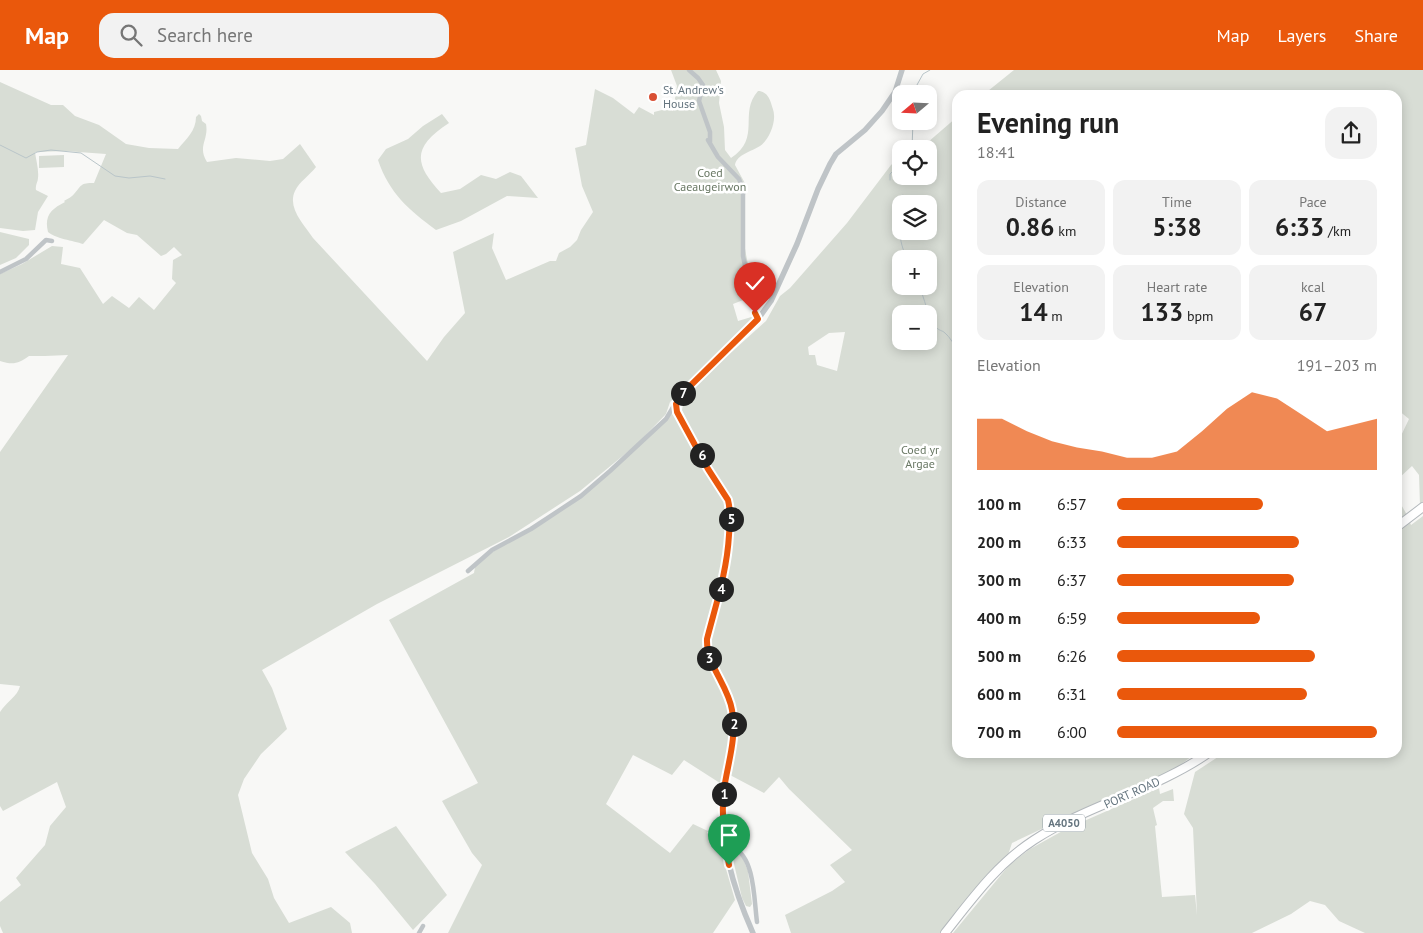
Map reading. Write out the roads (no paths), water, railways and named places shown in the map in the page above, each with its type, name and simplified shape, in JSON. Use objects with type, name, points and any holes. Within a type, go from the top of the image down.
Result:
[{"type":"main road","points":[[1402,523],[1423,507]]},
{"type":"main road","name":"PORT ROAD","points":[[945,933],[994,874],[1033,840],[1062,824],[1177,773],[1201,758]]},
{"type":"street","points":[[689,70],[703,85],[699,101],[710,132],[709,142],[718,157],[739,179],[742,189],[743,256],[755,313],[758,319]]},
{"type":"street","points":[[468,571],[492,550],[531,529],[581,496],[616,466],[666,419],[686,390],[758,319],[777,290],[830,164],[836,154],[865,130],[882,111],[895,92],[902,70]]},
{"type":"street","points":[[0,272],[26,259],[46,240],[52,241]]},
{"type":"street","points":[[676,404],[677,412],[708,469],[728,500],[730,510],[725,572],[706,647],[709,658],[727,693],[734,719],[732,752],[724,794],[724,828],[729,865],[744,912],[754,933]]},
{"type":"street","points":[[734,848],[745,857],[749,868],[757,922]]},
{"type":"street","points":[[744,912],[755,907]]},
{"type":"street","points":[[420,933],[423,926]]},
{"type":"waterway","points":[[917,85],[923,74],[930,70]]},
{"type":"waterway","points":[[912,140],[913,130]]},
{"type":"waterway","points":[[0,145],[26,158],[37,152],[51,150],[81,153],[115,176],[129,178],[150,176],[165,179]]},
{"type":"waterway","points":[[890,180],[892,172]]},
{"type":"waterway","points":[[901,240],[904,250]]},
{"type":"waterway","points":[[922,295],[933,322],[952,342]]},
{"type":"place","name":"St. Andrew's House","points":[[653,97]]},
{"type":"park label","name":"Coed Caeaugeirwon","points":[[710,180]]},
{"type":"park label","name":"Coed yr Argae","points":[[920,457]]}]
